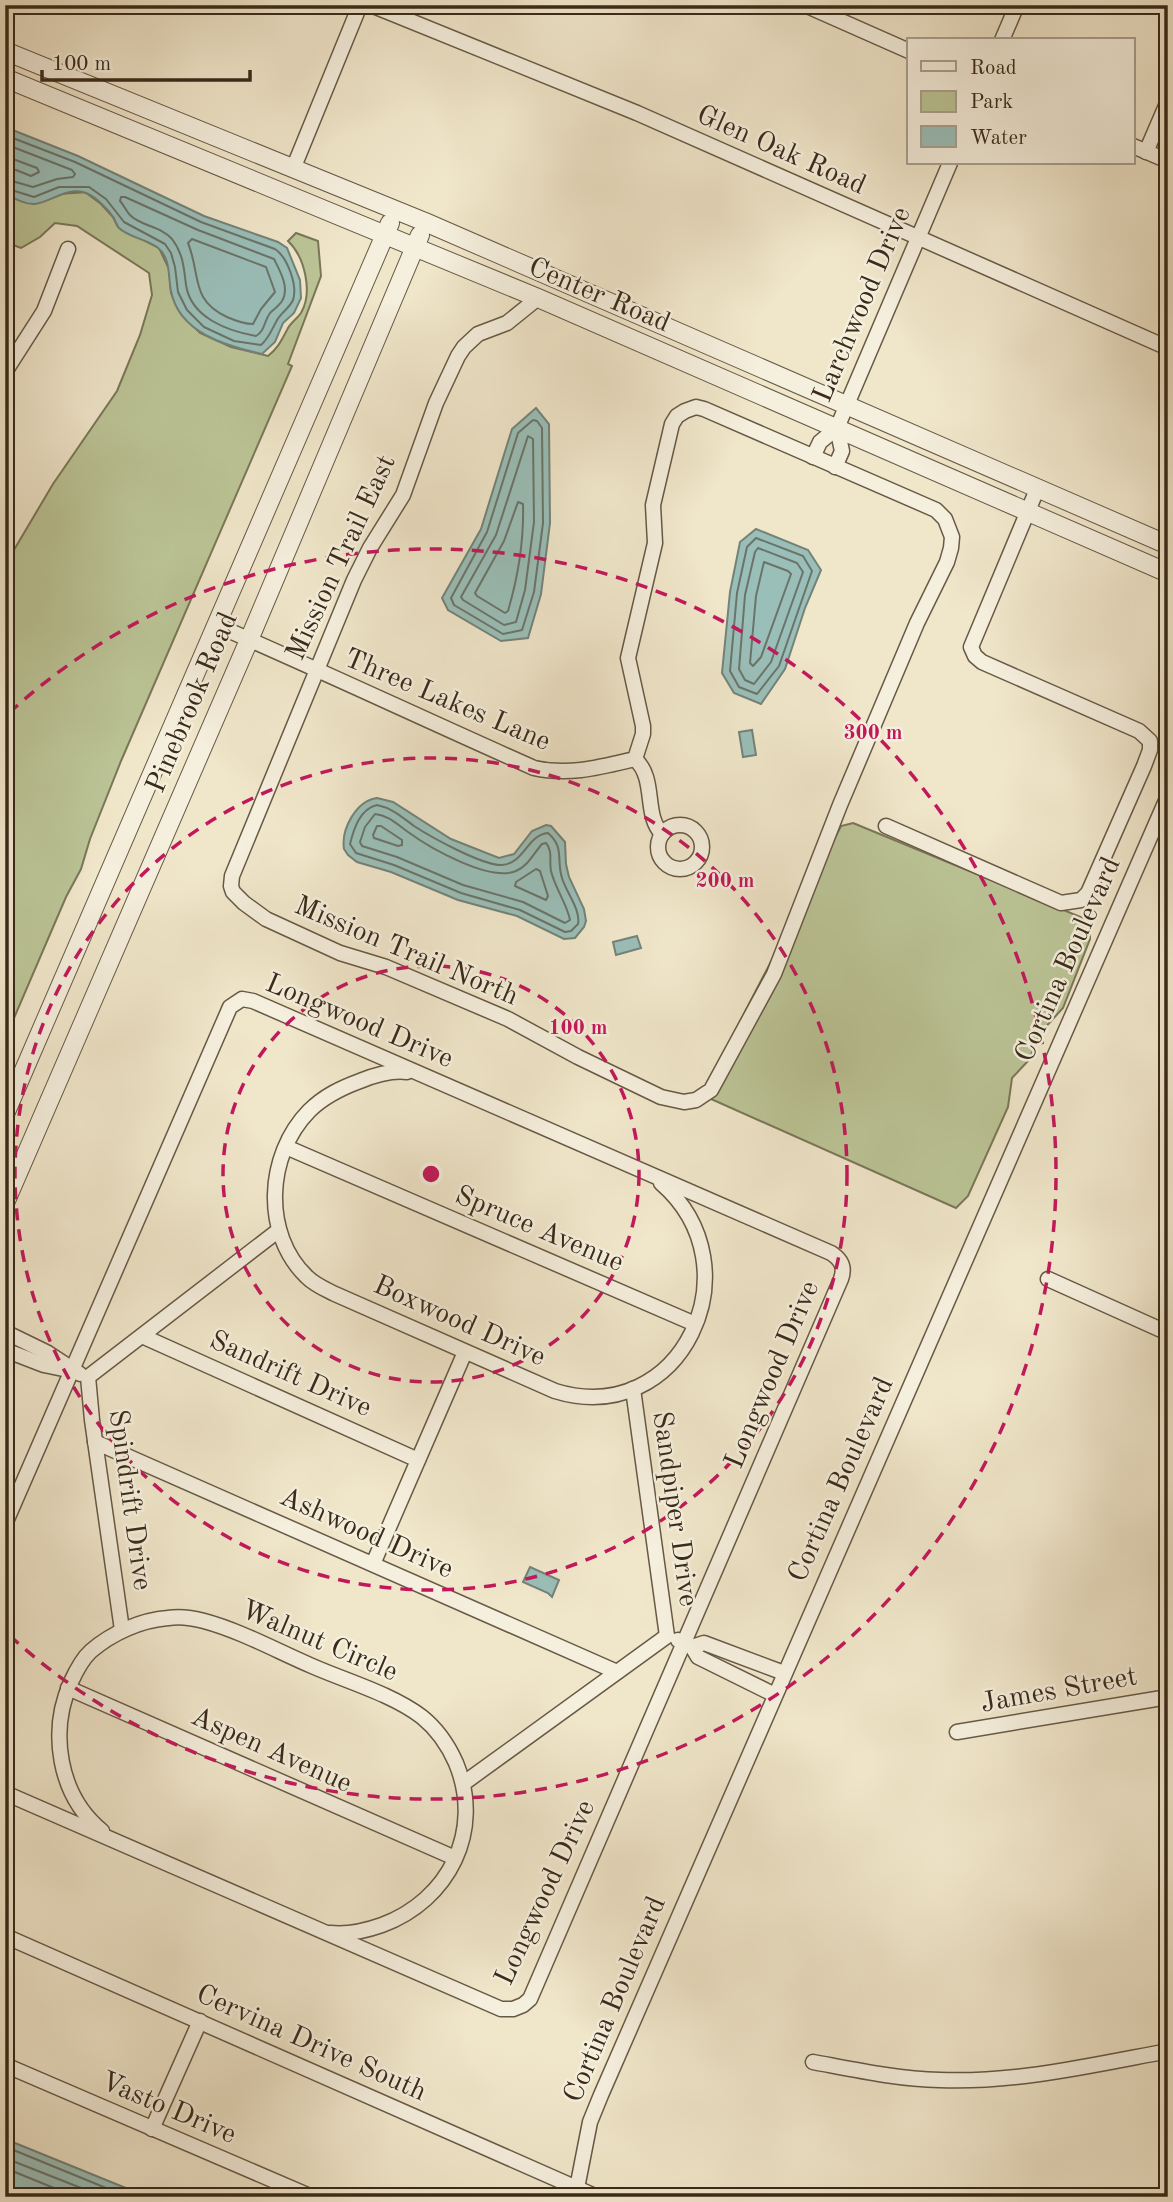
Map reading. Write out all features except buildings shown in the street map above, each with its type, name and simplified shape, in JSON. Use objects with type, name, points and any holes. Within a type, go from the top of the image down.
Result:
[{"type":"street","points":[[293,169],[360,5]]},
{"type":"street","name":"Glen Oak Road","points":[[371,5],[637,113],[1168,348]]},
{"type":"street","points":[[805,5],[907,50]]},
{"type":"street","points":[[1003,38],[1017,5]]},
{"type":"street","name":"Center Road","points":[[5,51],[425,222],[1168,545]]},
{"type":"street","name":"Center Road","points":[[5,78],[538,298],[1168,573]]},
{"type":"street","points":[[1168,101],[1139,149],[1168,161]]},
{"type":"street","name":"Larchwood Drive","points":[[837,428],[950,164]]},
{"type":"street","name":"Pinebrook Road","points":[[5,1114],[396,210]]},
{"type":"street","name":"Pinebrook Road","points":[[5,1203],[249,640],[425,222]]},
{"type":"street","points":[[5,372],[39,319],[68,249]]},
{"type":"street","name":"Mission Trail East","points":[[232,876],[315,670],[359,569],[403,495],[436,403],[458,356],[478,334],[506,323],[538,298]]},
{"type":"street","points":[[662,834],[655,823],[645,771],[635,760],[643,726],[628,658],[655,543],[653,505],[667,440],[677,416],[696,407],[835,467],[842,451],[837,428],[820,442],[813,457]]},
{"type":"street","name":"Mission Trail North","points":[[232,876],[233,892],[266,919],[340,953],[386,967],[508,1019],[660,1097],[684,1102],[696,1100],[714,1087],[774,974],[840,805],[951,548],[952,537],[945,519],[936,510],[835,467]]},
{"type":"street","points":[[886,826],[1061,902],[1081,900],[1088,893],[1144,766],[1150,750],[1150,741],[1139,731],[982,662],[971,648],[1038,487]]},
{"type":"street","name":"Three Lakes Lane","points":[[216,625],[534,768],[553,773],[573,773],[635,760]]},
{"type":"street","name":"Cortina Boulevard","points":[[574,2194],[590,2122],[1168,796]]},
{"type":"street","name":"Longwood Drive","points":[[5,1524],[233,1003],[242,999],[253,1001],[838,1257],[843,1268],[841,1279],[688,1645],[530,1999],[523,2005],[501,2009],[5,1793]]},
{"type":"street","name":"Boxwood Drive","points":[[422,1075],[399,1071],[367,1079],[331,1094],[308,1112],[286,1147],[276,1177],[275,1204],[279,1230],[292,1260],[319,1286],[465,1352],[566,1394],[593,1397],[633,1389],[650,1380],[673,1360],[687,1342],[695,1324],[705,1288],[705,1264],[691,1220],[680,1202],[642,1171]]},
{"type":"street","name":"Spruce Avenue","points":[[286,1147],[695,1324]]},
{"type":"street","name":"Spindrift Drive","points":[[88,1377],[279,1230]]},
{"type":"street","points":[[1048,1279],[1168,1333]]},
{"type":"street","points":[[5,1332],[48,1353],[73,1371]]},
{"type":"street","name":"Sandrift Drive","points":[[142,1336],[418,1460]]},
{"type":"street","points":[[5,1350],[44,1365],[73,1371]]},
{"type":"street","points":[[373,1564],[465,1352]]},
{"type":"street","name":"Spindrift Drive","points":[[73,1371],[88,1377]]},
{"type":"street","name":"Spindrift Drive","points":[[88,1377],[122,1630]]},
{"type":"street","name":"Sandpiper Drive","points":[[633,1389],[667,1636]]},
{"type":"street","name":"Ashwood Drive","points":[[95,1442],[617,1672]]},
{"type":"street","name":"Walnut Circle","points":[[112,1839],[98,1828],[79,1805],[63,1768],[58,1730],[62,1705],[78,1666],[90,1651],[122,1630],[168,1618],[207,1622],[402,1704],[424,1719],[442,1738],[464,1783],[466,1819],[455,1858],[430,1896],[398,1918],[353,1933],[318,1931]]},
{"type":"street","points":[[464,1783],[667,1636],[688,1645],[698,1657],[775,1695]]},
{"type":"street","points":[[688,1645],[704,1643],[784,1673]]},
{"type":"street","name":"Aspen Avenue","points":[[68,1688],[455,1858]]},
{"type":"street","name":"James Street","points":[[957,1732],[1168,1697]]},
{"type":"street","name":"Cervina Drive South","points":[[5,1936],[200,2021],[574,2194],[597,2197]]},
{"type":"street","points":[[152,2129],[200,2021]]},
{"type":"street","points":[[813,2062],[894,2077],[977,2080],[1019,2077],[1168,2051]]},
{"type":"street","name":"Vasto Drive","points":[[5,2065],[312,2197]]},
{"type":"green space","points":[[85,192],[101,204],[118,227],[159,248],[169,269],[171,293],[181,314],[200,333],[231,347],[268,356],[301,313],[305,305],[307,286],[299,256],[288,241],[296,233],[318,241],[321,276],[288,364],[292,366],[121,761],[81,869],[66,897],[5,1039],[5,565],[53,484],[117,391],[140,335],[152,295],[149,273],[77,226],[55,223],[40,237],[21,248],[5,242],[5,193],[23,201],[34,202],[61,194]]},
{"type":"green space","points":[[853,823],[1083,918],[1090,931],[1090,939],[1063,1008],[1041,1032],[1029,1060],[1012,1078],[1008,1107],[968,1196],[956,1208],[702,1095],[841,826]]},
{"type":"water","points":[[5,127],[78,156],[204,216],[278,242],[287,248],[300,280],[301,298],[294,313],[283,323],[275,342],[262,354],[219,342],[194,327],[176,305],[165,256],[153,244],[118,227],[108,211],[90,195],[73,191],[31,204],[5,193]]},
{"type":"water","points":[[536,408],[549,424],[550,523],[541,594],[528,638],[501,641],[448,610],[442,598],[481,529],[512,429]]},
{"type":"water","points":[[756,529],[808,550],[821,570],[785,669],[761,704],[734,693],[722,673],[730,592],[740,542]]},
{"type":"water","points":[[752,730],[756,755],[743,757],[739,732]]},
{"type":"water","points":[[377,798],[393,802],[451,839],[499,858],[514,854],[532,831],[546,825],[551,826],[565,842],[569,877],[584,909],[584,927],[575,938],[564,939],[517,916],[458,900],[391,872],[357,862],[344,849],[345,833],[357,810],[369,800]]},
{"type":"water","points":[[637,936],[641,948],[616,955],[613,942]]},
{"type":"water","points":[[530,1567],[559,1580],[552,1597],[523,1582]]},
{"type":"water","points":[[10,2141],[148,2197],[5,2197],[5,2143]]}]
